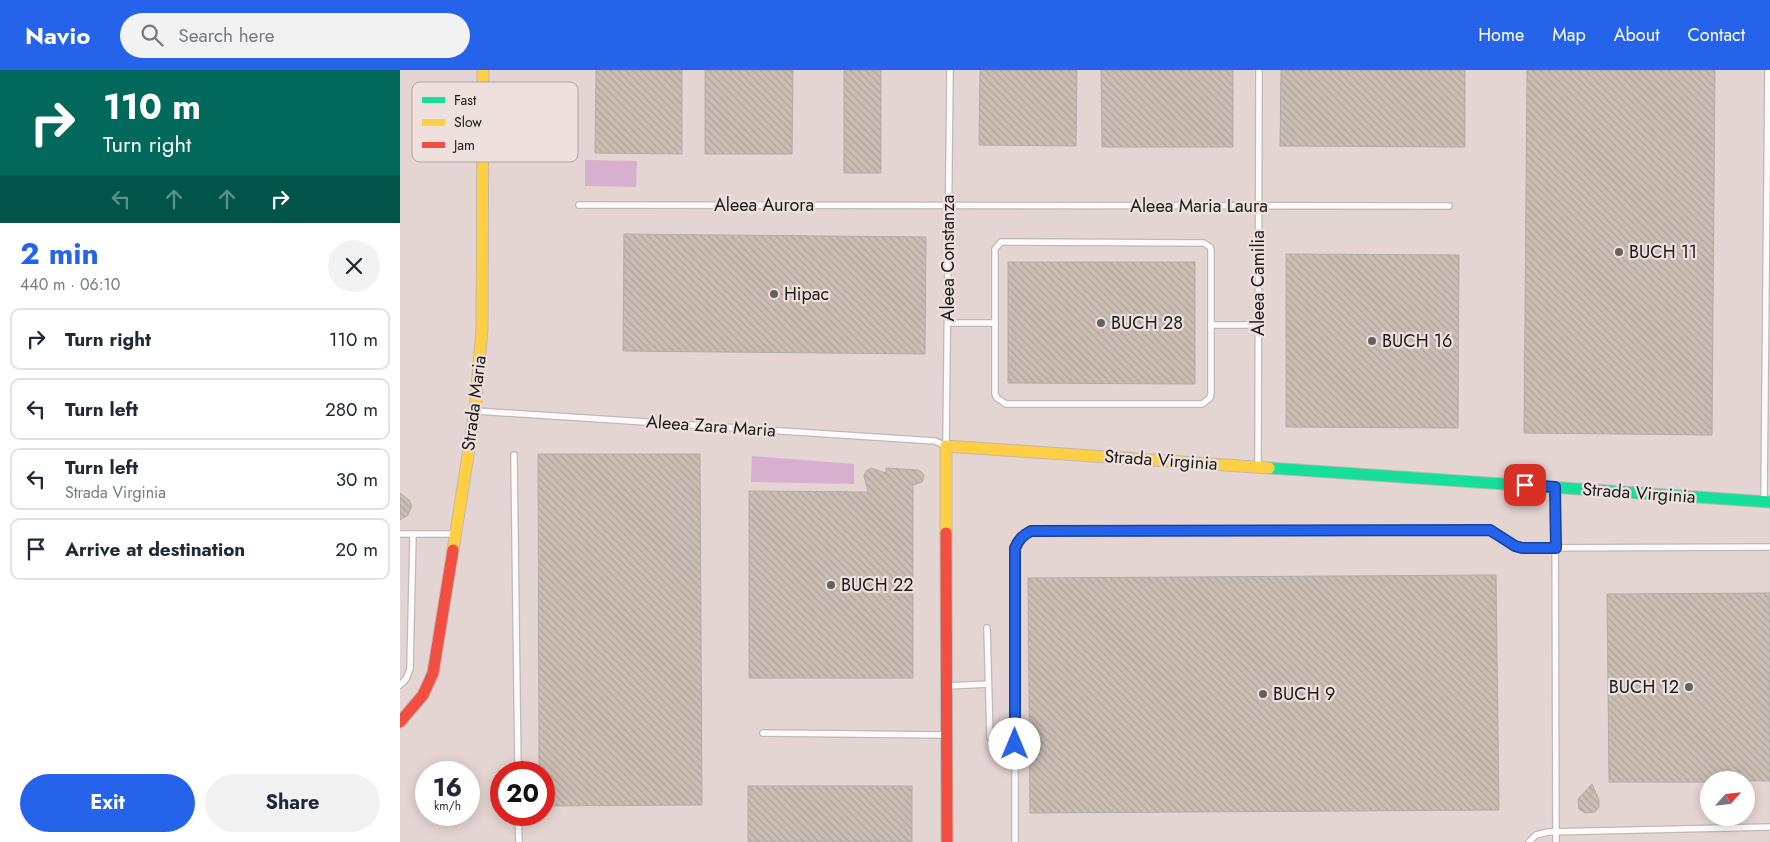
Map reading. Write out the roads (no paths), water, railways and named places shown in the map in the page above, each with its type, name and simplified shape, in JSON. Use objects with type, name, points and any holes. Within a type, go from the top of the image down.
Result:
[{"type":"street","name":"Strada Maria","points":[[400,722],[423,695],[433,673],[475,411],[482,329],[483,162]]},
{"type":"street","name":"Strada Virginia","points":[[946,446],[1767,502]]},
{"type":"street","points":[[946,446],[947,842]]},
{"type":"lane","name":"Aleea Constanza","points":[[946,446],[950,70]]},
{"type":"lane","name":"Aleea Camilia","points":[[1258,70],[1258,467]]},
{"type":"lane","points":[[1767,502],[1768,70]]},
{"type":"lane","name":"Aleea Aurora","points":[[579,205],[949,205]]},
{"type":"lane","name":"Aleea Maria Laura","points":[[949,205],[1448,206]]},
{"type":"lane","points":[[1001,242],[1204,243],[1211,250],[1211,325],[1211,393],[1210,398],[1202,404],[1006,404],[1001,402],[995,394],[995,248],[1001,242]]},
{"type":"lane","points":[[948,323],[995,323]]},
{"type":"lane","points":[[1211,325],[1258,325]]},
{"type":"lane","name":"Aleea Zara Maria","points":[[475,411],[935,441],[946,446]]},
{"type":"lane","points":[[514,455],[518,761]]},
{"type":"lane","points":[[1555,487],[1556,842]]},
{"type":"lane","points":[[1015,842],[1015,548],[1018,540],[1031,531],[1490,530],[1515,546],[1522,548],[1770,547]]},
{"type":"lane","points":[[400,534],[456,534]]},
{"type":"lane","points":[[400,685],[406,679],[410,669],[413,534]]},
{"type":"lane","points":[[986,628],[990,736]]},
{"type":"lane","points":[[947,686],[988,684]]},
{"type":"lane","points":[[763,733],[947,735]]},
{"type":"lane","points":[[518,826],[519,842]]},
{"type":"lane","points":[[1529,842],[1541,833],[1556,832],[1770,826]]},
{"type":"place","name":"BUCH 11","points":[[1619,252]]},
{"type":"place","name":"Hipac","points":[[774,294]]},
{"type":"place","name":"BUCH 28","points":[[1101,323]]},
{"type":"place","name":"BUCH 16","points":[[1372,341]]},
{"type":"place","name":"BUCH 22","points":[[831,585]]},
{"type":"place","name":"BUCH 12","points":[[1689,687]]},
{"type":"place","name":"BUCH 9","points":[[1263,694]]}]
